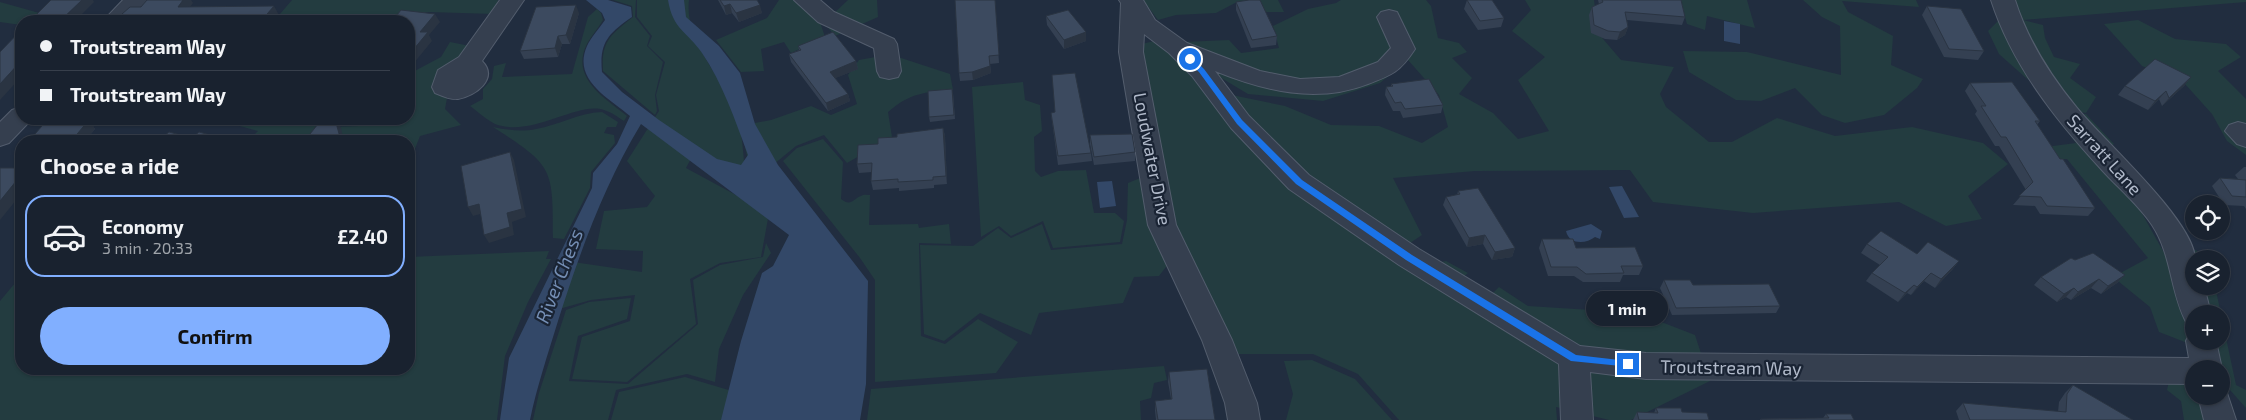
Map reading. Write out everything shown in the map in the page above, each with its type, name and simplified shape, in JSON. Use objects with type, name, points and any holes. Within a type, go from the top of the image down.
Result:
[{"type":"street","points":[[121,15],[136,0]]},
{"type":"street","points":[[468,62],[512,0]]},
{"type":"street","points":[[806,0],[826,17],[867,34],[885,44],[889,71]]},
{"type":"street","name":"Sarratt Lane","points":[[2003,0],[2007,20],[2021,46],[2071,121],[2162,218],[2186,271],[2194,305]]},
{"type":"street","name":"Troutstream Way","points":[[1132,2],[1147,25],[1178,48],[1201,70],[1240,122],[1299,182],[1409,257],[1574,358],[1656,367],[2185,371]]},
{"type":"street","name":"Loudwater Drive","points":[[1132,2],[1131,52],[1162,225],[1218,340],[1241,403],[1244,420]]},
{"type":"street","points":[[1178,48],[1255,78],[1300,88],[1342,85],[1387,68],[1403,48],[1389,17]]},
{"type":"street","points":[[0,137],[15,122]]},
{"type":"street","points":[[1574,358],[1577,420]]},
{"type":"street","points":[[2216,405],[2220,420]]},
{"type":"green space","points":[[292,0],[498,0],[494,14],[429,12],[403,15],[279,15]]},
{"type":"green space","points":[[613,0],[636,0],[635,17],[650,36],[647,46],[663,62],[655,95],[657,111],[655,115],[603,71],[604,53],[609,40],[618,29],[633,17],[632,6]]},
{"type":"green space","points":[[637,0],[689,0],[689,14],[697,43],[735,109],[742,139],[745,170],[695,151],[686,168],[769,213],[761,257],[720,263],[690,279],[696,324],[627,382],[572,379],[582,337],[630,321],[635,295],[591,300],[552,311],[573,262],[642,272],[643,251],[596,249],[604,211],[647,207],[655,196],[627,161],[659,111],[656,95],[665,62],[648,46],[652,36],[637,17]]},
{"type":"green space","points":[[779,0],[802,0],[831,16],[848,0],[877,0],[878,17],[835,36],[825,24],[821,25],[825,37],[791,53],[784,42],[761,49],[764,71],[741,72],[716,40],[767,18]]},
{"type":"green space","points":[[1143,0],[1278,0],[1284,12],[1267,12],[1237,2],[1216,13],[1176,15],[1158,20]]},
{"type":"green space","points":[[1341,0],[1426,0],[1431,6],[1438,38],[1459,43],[1467,52],[1452,58],[1472,78],[1459,94],[1493,113],[1518,139],[1549,131],[1518,80],[1545,57],[1512,31],[1531,10],[1525,0],[1594,0],[1598,33],[1621,60],[1674,67],[1660,94],[1666,107],[1709,142],[1732,142],[1777,118],[1835,136],[1912,127],[1983,143],[2008,164],[1968,196],[1982,219],[1946,226],[1899,202],[1753,213],[1653,202],[1630,170],[1475,171],[1393,178],[1422,235],[1404,247],[1305,179],[1227,94],[1285,106],[1331,125],[1379,126],[1422,143],[1448,127],[1439,95],[1408,60],[1380,83],[1323,101],[1248,94],[1208,70],[1182,42],[1229,40],[1241,53],[1279,48],[1273,26],[1308,9],[1336,3]]},
{"type":"green space","points":[[1680,0],[1747,0],[1755,28],[1707,16],[1705,30],[1687,24]]},
{"type":"green space","points":[[1803,0],[1916,0],[1919,7],[1842,1],[1848,12],[1893,36],[1891,65],[1923,79],[1917,88],[1884,115],[1845,123],[1822,115],[1795,88],[1761,101],[1736,100],[1689,72],[1683,51],[1747,52],[1841,75],[1840,26],[1822,17]]},
{"type":"green space","points":[[2012,0],[2246,0],[2246,2],[2023,20],[2043,25],[2045,38],[2054,57],[2080,64],[2070,78],[2096,97],[2086,113],[2070,110],[2026,78],[1999,54],[1988,31],[2002,17]]},
{"type":"green space","points":[[0,2],[46,15],[15,15],[15,24],[0,22]]},
{"type":"green space","points":[[597,9],[601,13],[603,20],[586,46],[583,68],[593,87],[627,116],[624,121],[607,111],[593,109],[581,110],[539,123],[509,127],[495,124],[470,106],[483,99],[483,89],[492,79],[494,66],[506,63],[502,77],[572,74],[588,17]]},
{"type":"green space","points":[[2138,20],[2175,39],[2226,44],[2241,57],[2218,71],[2246,99],[2246,155],[2227,141],[2212,114],[2185,84],[2142,66],[2104,24]]},
{"type":"green space","points":[[1154,41],[1171,51],[1408,269],[1446,261],[1468,273],[1445,292],[1476,310],[1499,287],[1528,306],[1638,313],[1695,335],[1710,381],[1631,420],[1609,420],[1556,407],[1557,420],[1399,420],[1358,374],[1313,354],[1236,354],[1170,223],[1139,52],[1142,44]]},
{"type":"green space","points":[[450,42],[470,46],[444,72],[449,87],[445,109],[461,125],[420,136],[415,149],[415,135],[254,135],[258,131],[236,125],[327,125],[327,127],[415,125],[415,71],[441,57]]},
{"type":"green space","points":[[881,56],[895,56],[950,74],[953,90],[918,95],[903,101],[888,112],[892,137],[847,163],[824,135],[796,146],[768,169],[749,164],[740,126],[771,120],[811,106],[831,115],[857,104],[848,75],[859,60]]},
{"type":"green space","points":[[1023,82],[1025,100],[1040,105],[1042,131],[1034,137],[1035,171],[1041,177],[1058,171],[1086,170],[1094,213],[1115,213],[1124,221],[1120,242],[1053,248],[1043,221],[1011,236],[999,226],[981,237],[972,87]]},
{"type":"green space","points":[[602,112],[618,122],[616,127],[607,127],[604,133],[614,135],[615,143],[591,172],[590,188],[564,239],[553,238],[552,196],[546,170],[528,151],[493,127],[531,130]]},
{"type":"green space","points":[[2086,114],[2114,144],[2096,154],[2135,201],[2167,258],[2185,253],[2185,295],[2217,295],[2219,305],[2185,305],[2185,342],[2159,332],[2150,307],[2113,277],[2148,258],[2067,159],[2037,159],[2031,149],[2076,143],[2056,117]]},
{"type":"green space","points":[[823,139],[843,162],[841,199],[852,202],[862,195],[870,195],[869,225],[918,224],[919,228],[949,224],[951,244],[919,243],[921,336],[945,344],[978,319],[1018,342],[996,373],[875,382],[875,280],[860,258],[783,161],[797,148]]},
{"type":"green space","points":[[1150,174],[1172,259],[1159,276],[1134,277],[1123,303],[1039,313],[1031,335],[980,313],[944,341],[924,334],[920,245],[973,246],[998,228],[1011,238],[1042,224],[1051,250],[1122,244],[1127,220],[1128,183]]},
{"type":"green space","points":[[766,243],[771,253],[743,295],[719,349],[715,382],[687,374],[616,390],[608,420],[533,420],[539,393],[566,310],[589,302],[631,298],[627,319],[578,336],[569,381],[628,384],[698,324],[693,280],[720,265],[763,257]]},
{"type":"green space","points":[[549,251],[546,259],[551,259],[528,302],[505,356],[497,420],[0,420],[0,301],[15,283],[15,375],[415,375],[415,257]]},
{"type":"green space","points":[[2197,350],[2229,350],[2236,385],[2246,390],[2246,408],[2230,390],[2230,360],[2210,360]]},
{"type":"green space","points":[[1312,360],[1355,379],[1392,420],[1286,420],[1293,394],[1284,361]]},
{"type":"green space","points":[[1164,366],[1167,380],[1154,383],[1151,398],[1140,401],[1141,420],[867,420],[871,389]]},
{"type":"green space","points":[[685,377],[742,394],[729,420],[611,420],[619,392]]},
{"type":"green space","points":[[2170,377],[2185,380],[2185,405],[2218,405],[2229,420],[2184,420],[2181,401],[2167,390]]},
{"type":"water","name":"River Chess","points":[[586,0],[608,0],[631,7],[632,17],[617,28],[607,39],[602,53],[602,72],[622,92],[659,120],[717,159],[741,165],[748,155],[722,90],[702,53],[673,18],[668,0],[684,0],[686,17],[719,46],[740,73],[755,124],[778,165],[868,281],[866,384],[860,420],[721,420],[741,341],[762,273],[773,266],[789,235],[641,124],[604,195],[584,244],[566,295],[530,420],[500,420],[509,358],[592,188],[593,173],[617,144],[630,116],[595,87],[584,69],[587,46],[605,20],[602,13]]},
{"type":"water","points":[[1724,21],[1740,24],[1740,44],[1724,41]]},
{"type":"water","points":[[1112,181],[1116,206],[1100,208],[1097,182]]},
{"type":"water","points":[[1622,186],[1639,217],[1624,218],[1609,187]]},
{"type":"water","points":[[1591,224],[1602,231],[1600,239],[1595,237],[1587,241],[1578,242],[1571,239],[1566,231]]},
{"type":"building","points":[[51,0],[82,0],[66,15],[36,15]]},
{"type":"building","points":[[147,0],[183,0],[178,7],[274,6],[266,15],[122,15],[130,7],[141,7]]},
{"type":"building","points":[[720,0],[757,0],[760,5],[736,13],[730,4],[724,6]]},
{"type":"building","points":[[955,0],[995,0],[999,55],[989,56],[990,66],[972,72],[959,73]]},
{"type":"building","points":[[1260,0],[1277,36],[1252,40],[1236,2]]},
{"type":"building","points":[[1467,0],[1492,0],[1504,18],[1480,21]]},
{"type":"building","points":[[1602,0],[1681,0],[1685,17],[1625,12],[1628,27],[1620,32],[1608,31],[1594,25],[1592,7],[1603,2]]},
{"type":"building","points":[[576,5],[566,35],[558,36],[555,48],[520,51],[536,7]]},
{"type":"building","points":[[1927,6],[1961,9],[1984,51],[1949,49]]},
{"type":"building","points":[[401,10],[435,14],[420,32],[428,32],[415,48],[415,15],[397,15]]},
{"type":"building","points":[[1068,10],[1086,32],[1064,40],[1046,16]]},
{"type":"building","points":[[833,32],[856,61],[830,72],[848,94],[826,103],[789,54],[801,50],[798,46]]},
{"type":"building","points":[[15,36],[15,68],[0,84],[0,52]]},
{"type":"building","points":[[2155,59],[2191,77],[2169,98],[2166,91],[2155,101],[2125,86]]},
{"type":"building","points":[[1075,73],[1091,153],[1058,156],[1051,113],[1055,112],[1052,75]]},
{"type":"building","points":[[1429,79],[1443,105],[1405,109],[1401,102],[1395,103],[1386,87],[1393,86],[1391,84]]},
{"type":"building","points":[[2012,82],[2040,121],[2035,121],[2060,159],[2063,159],[2095,208],[2047,206],[2041,197],[2019,196],[2033,182],[2006,137],[2001,137],[1981,106],[1986,106],[1970,83]]},
{"type":"building","points":[[952,89],[954,115],[929,117],[928,91]]},
{"type":"building","points":[[43,125],[85,125],[76,135],[34,135]]},
{"type":"building","points":[[317,125],[337,125],[339,135],[309,135]]},
{"type":"building","points":[[943,128],[946,176],[933,177],[933,180],[898,182],[898,179],[871,181],[872,163],[857,164],[858,145],[878,144],[878,138],[897,137],[897,134]]},
{"type":"building","points":[[169,132],[180,135],[165,135]]},
{"type":"building","points":[[199,132],[210,135],[196,135]]},
{"type":"building","points":[[1132,134],[1135,152],[1094,157],[1090,135]]},
{"type":"building","points":[[510,152],[522,209],[507,213],[510,227],[484,235],[479,204],[468,207],[461,166]]},
{"type":"building","points":[[0,168],[15,168],[15,182],[0,201]]},
{"type":"building","points":[[2220,178],[2246,180],[2246,197],[2232,196]]},
{"type":"building","points":[[1478,188],[1515,248],[1495,252],[1485,235],[1469,238],[1446,197],[1460,194],[1458,191]]},
{"type":"building","points":[[1881,231],[1917,254],[1928,242],[1959,261],[1941,279],[1931,273],[1917,287],[1914,285],[1905,293],[1872,273],[1888,257],[1867,244]]},
{"type":"building","points":[[1542,239],[1573,239],[1576,248],[1635,247],[1643,266],[1621,266],[1624,273],[1586,274],[1577,267],[1551,267]]},
{"type":"building","points":[[2093,253],[2125,275],[2108,286],[2099,279],[2078,292],[2074,288],[2064,294],[2041,277],[2071,258],[2075,260]]},
{"type":"building","points":[[1664,280],[1690,280],[1693,285],[1769,284],[1780,306],[1676,308]]},
{"type":"building","points":[[1207,369],[1215,420],[1158,420],[1155,401],[1172,399],[1169,372]]},
{"type":"building","points":[[2073,385],[2133,420],[1970,420],[1963,403],[2066,412],[2067,394]]},
{"type":"building","points":[[1656,408],[1681,408],[1682,412],[1707,413],[1709,420],[1639,420],[1637,412],[1658,413]]},
{"type":"building","points":[[1826,414],[1851,414],[1854,420],[1761,420],[1829,418]]},
{"type":"route","points":[[1190,59],[1201,70],[1240,122],[1299,182],[1409,257],[1574,358],[1628,364]]}]
